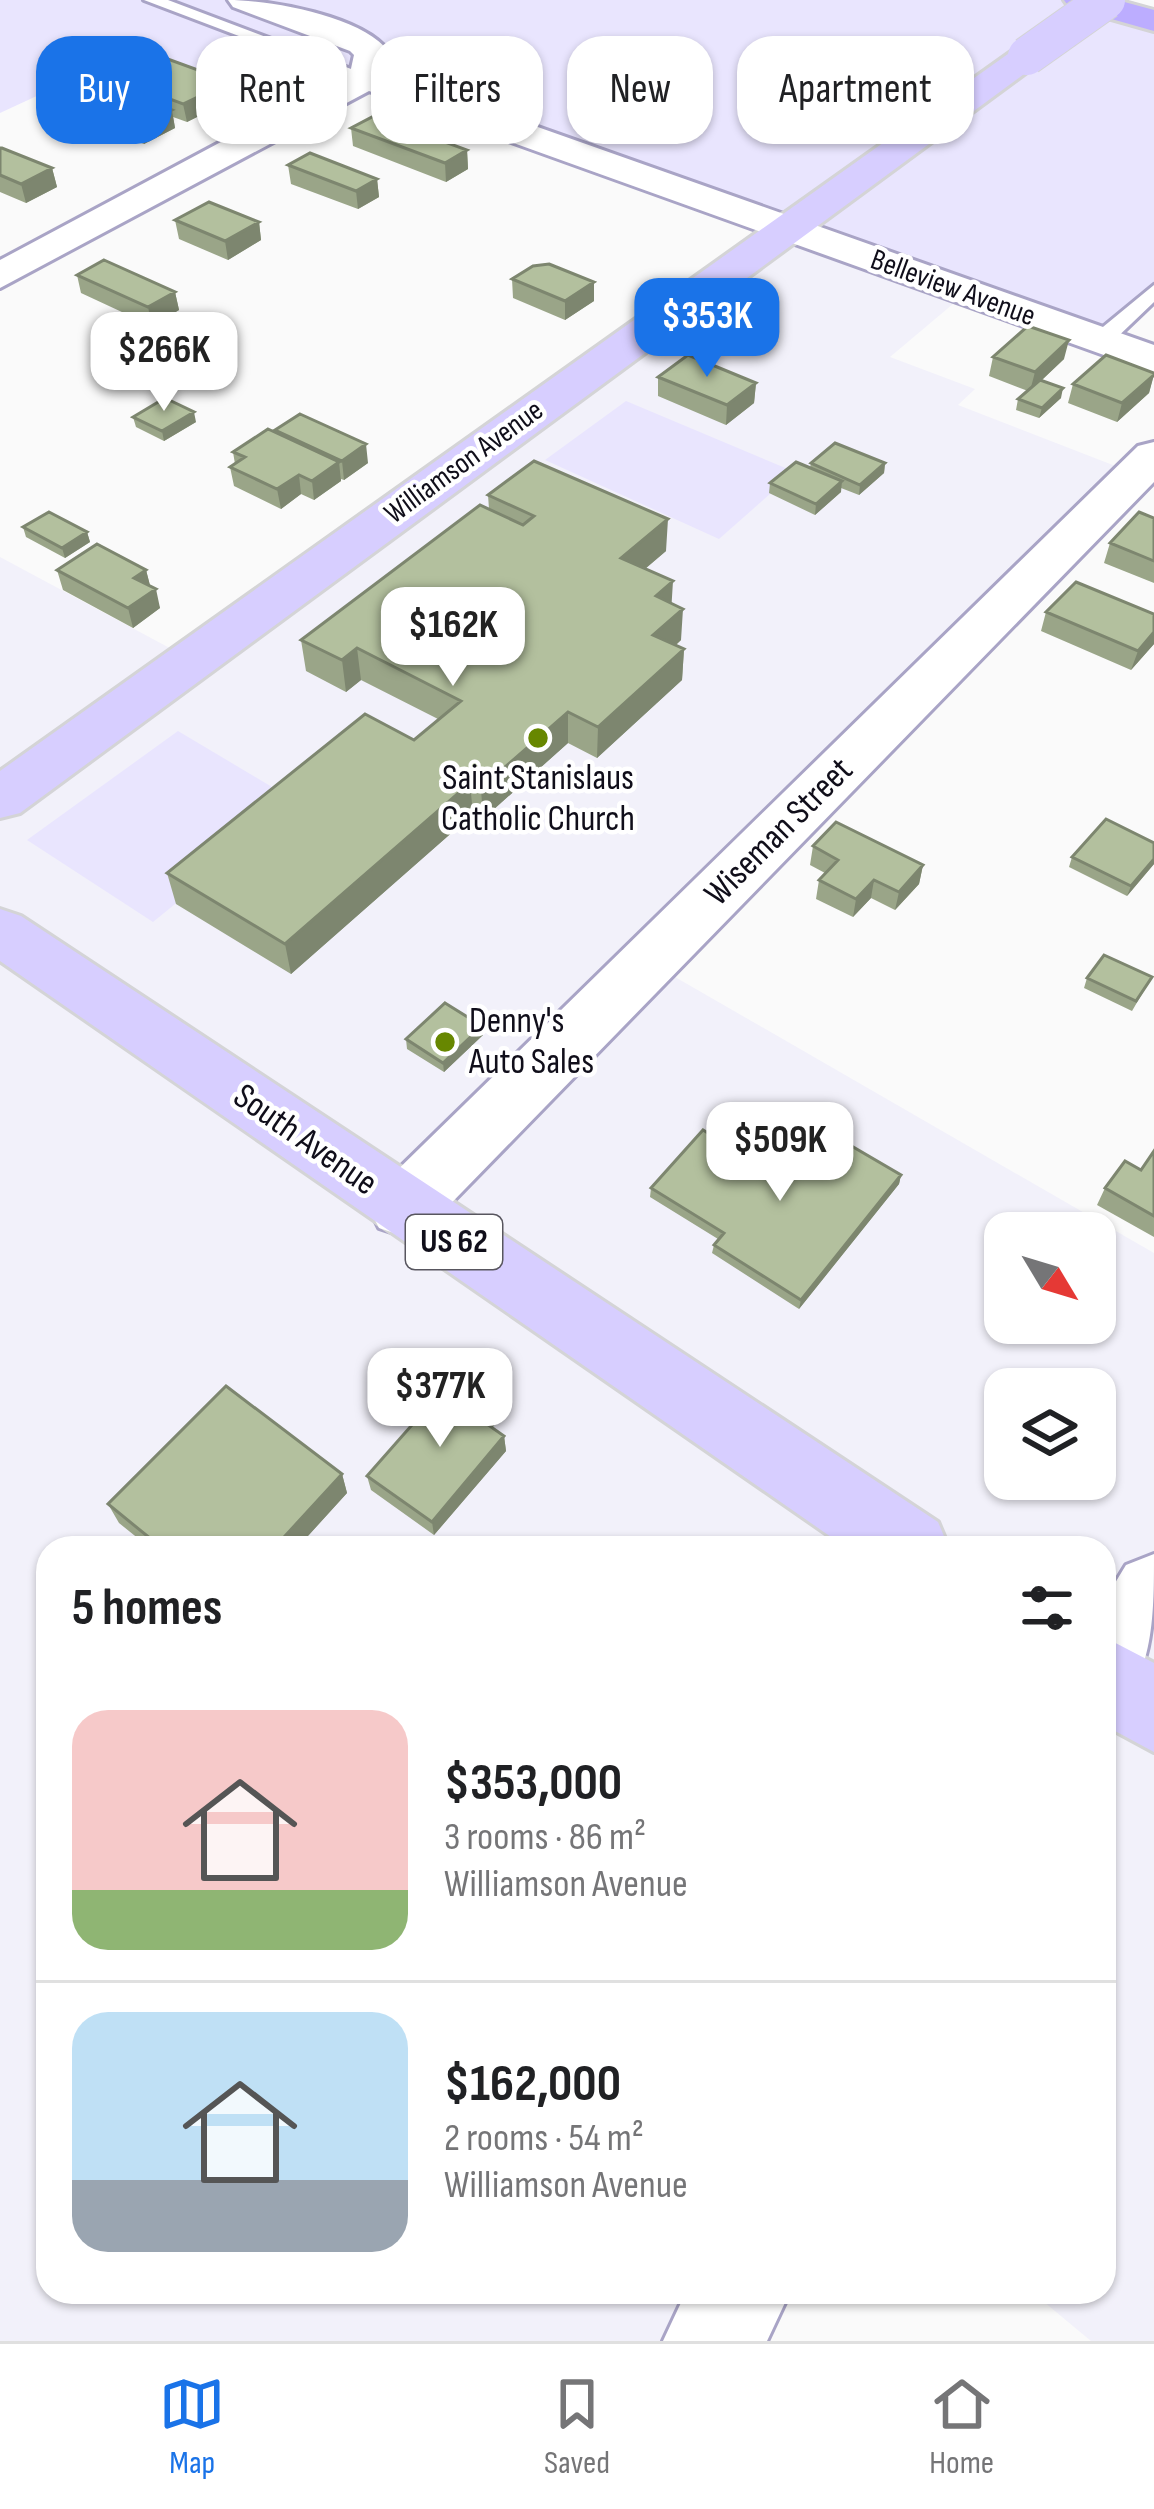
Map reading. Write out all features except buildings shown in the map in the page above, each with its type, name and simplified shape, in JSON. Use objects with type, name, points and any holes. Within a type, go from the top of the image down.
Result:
[{"type":"highway","points":[[1081,0],[1154,21]]},
{"type":"main road","name":"Williamson Avenue","points":[[0,799],[1106,0]]},
{"type":"main road","name":"South Avenue","points":[[0,931],[892,1536]]},
{"type":"main road","points":[[1116,1685],[1154,1712]]},
{"type":"street","points":[[0,276],[366,78],[372,52],[362,44],[245,0]]},
{"type":"street","name":"Belleview Avenue","points":[[366,78],[1154,360]]},
{"type":"street","name":"Wiseman Street","points":[[403,1208],[1154,456]]},
{"type":"street","points":[[1116,1656],[1154,1592]]},
{"type":"street","points":[[712,2341],[734,2304]]},
{"type":"lane","points":[[152,0],[366,78]]},
{"type":"lane","points":[[1100,341],[1154,291]]},
{"type":"shaded area","points":[[0,0],[1081,0],[1154,21],[1154,291],[1100,341],[543,141],[543,36],[371,36],[371,80],[347,89],[347,36],[196,36],[196,73],[172,65],[172,36],[36,36],[36,96],[0,113]]},
{"type":"shaded area","points":[[786,228],[966,293],[890,357],[975,389],[958,405],[1136,474],[649,962],[1083,1212],[984,1212],[984,1344],[1116,1344],[1116,1231],[1154,1253],[1154,2341],[1091,2341],[1046,2304],[1116,2304],[1116,1536],[36,1536],[36,2304],[734,2304],[712,2341],[0,2341],[0,557],[192,660]]},
{"type":"shaded area","points":[[626,401],[795,472],[719,539],[545,460]]},
{"type":"shaded area","points":[[178,731],[299,803],[153,922],[27,840]]},
{"type":"place","name":"Saint Stanislaus Catholic Church","points":[[538,738]]},
{"type":"place","name":"Denny's Auto Sales","points":[[445,1042]]}]
